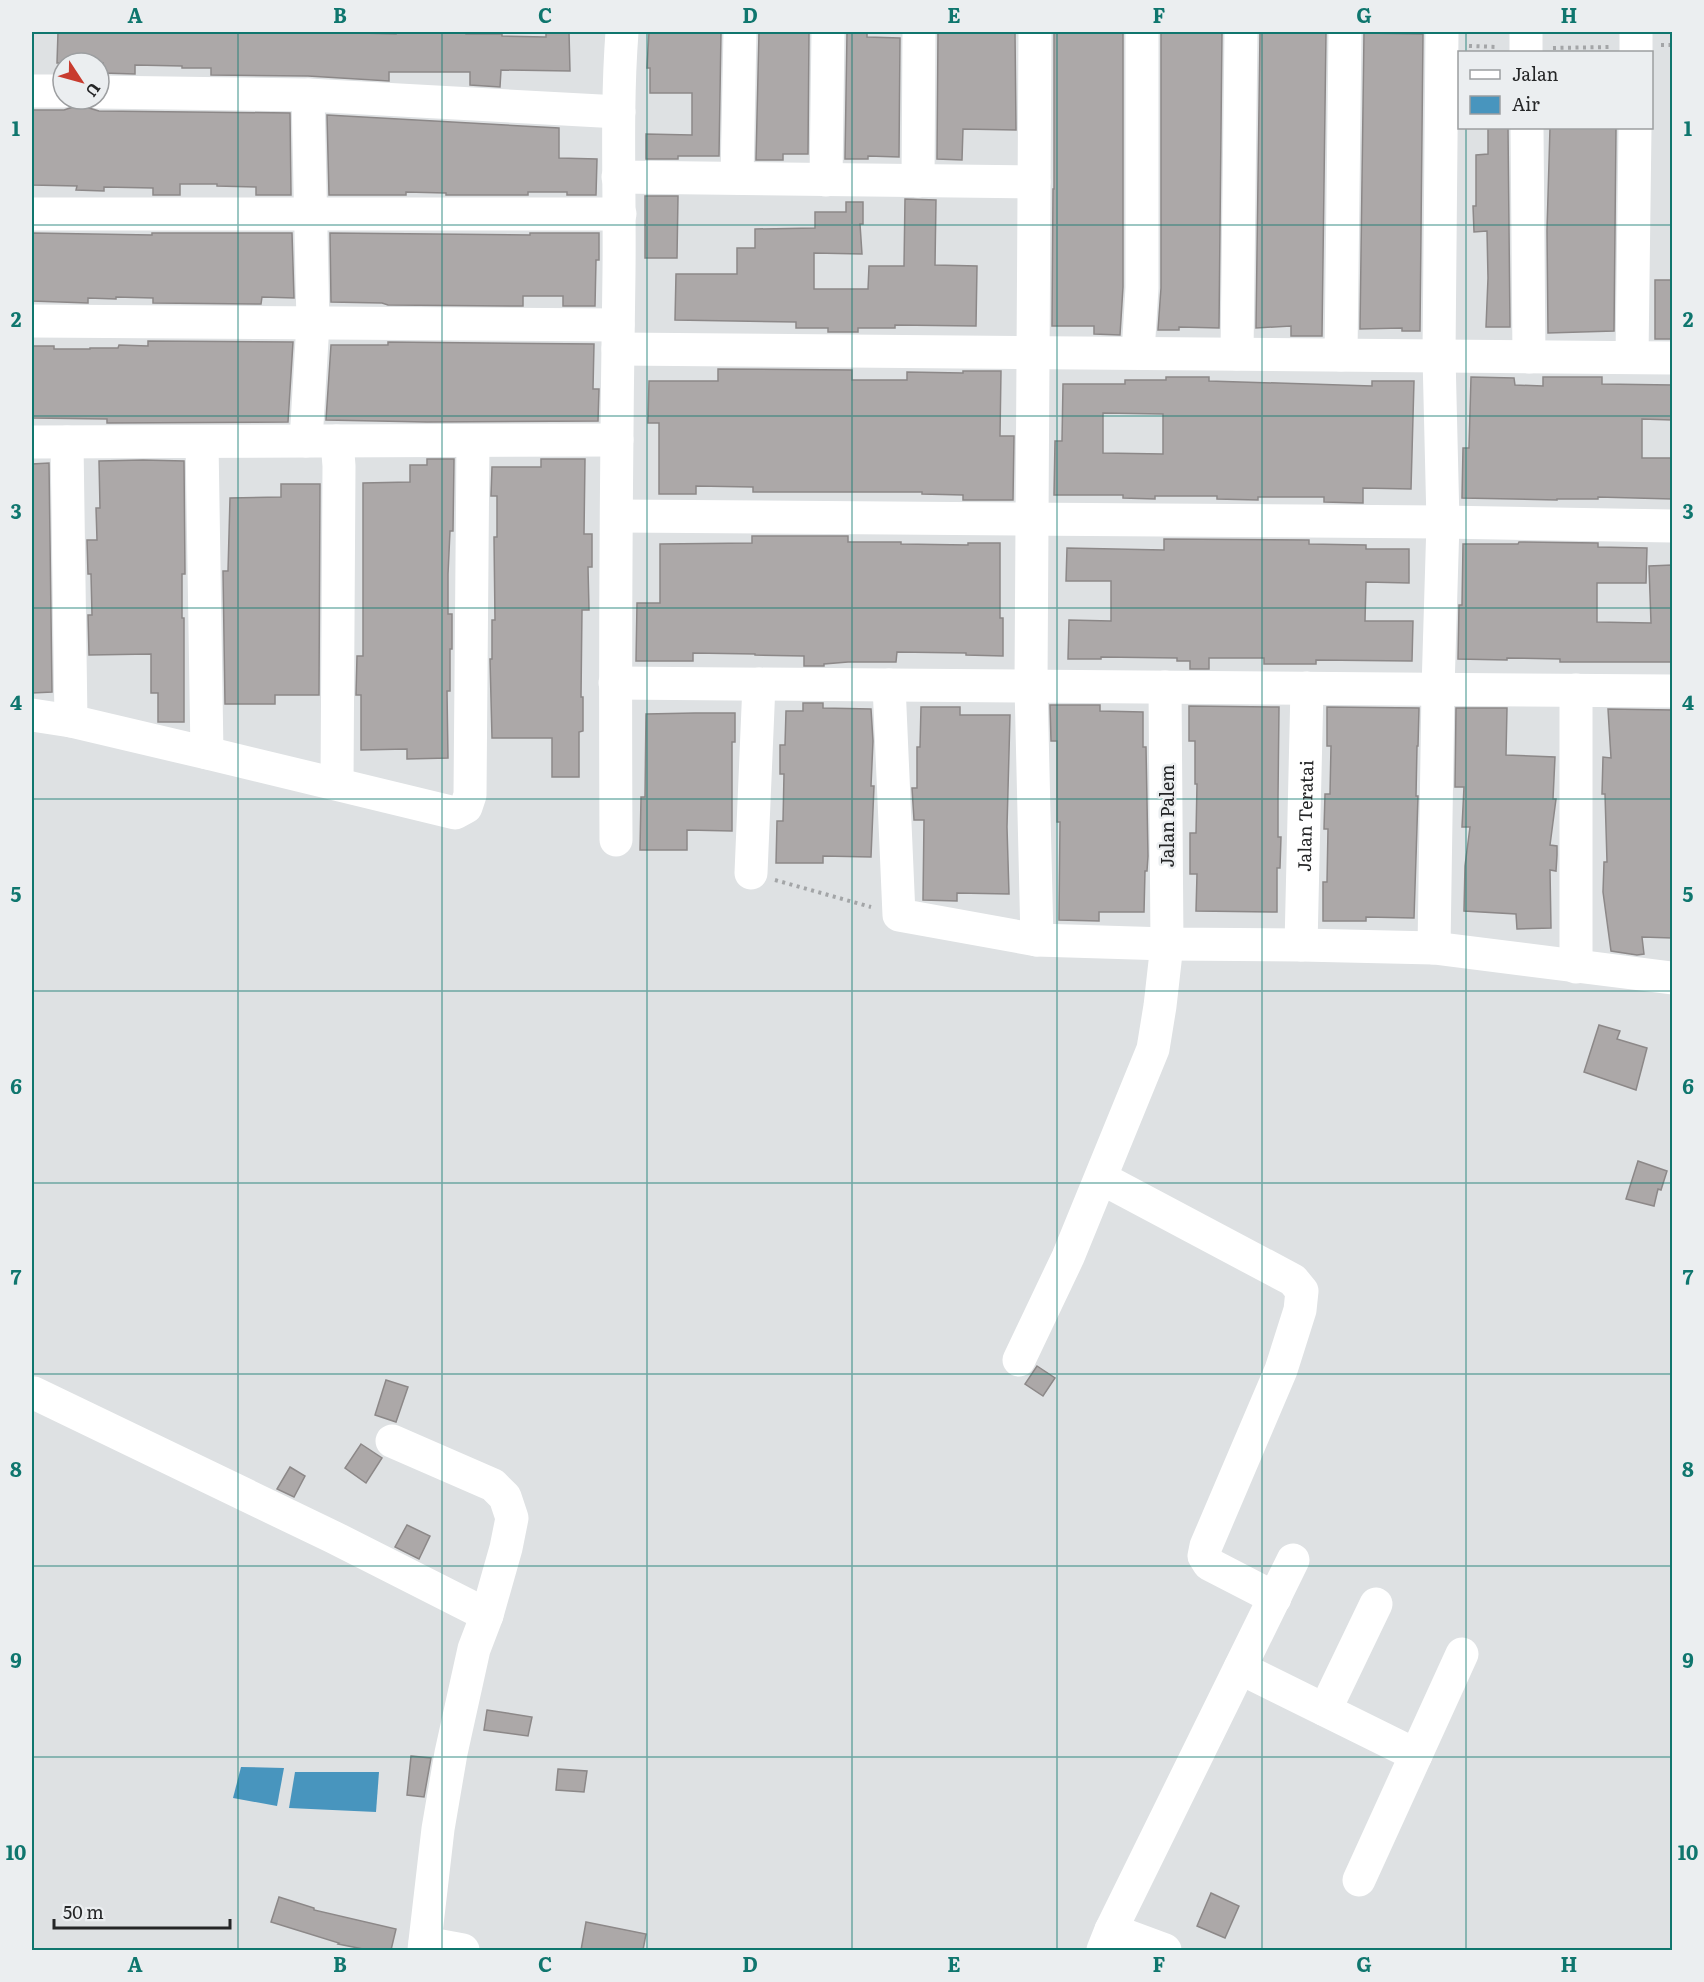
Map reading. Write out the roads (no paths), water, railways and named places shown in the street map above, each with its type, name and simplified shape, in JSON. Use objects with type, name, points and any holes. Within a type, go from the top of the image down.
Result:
[{"type":"street","points":[[616,840],[615,683],[620,214],[618,84],[622,32]]},
{"type":"street","points":[[737,178],[740,32]]},
{"type":"street","points":[[826,180],[828,32]]},
{"type":"street","points":[[918,181],[919,32]]},
{"type":"street","points":[[1035,32],[1031,686],[1037,940]]},
{"type":"street","points":[[1138,353],[1142,288],[1142,32]]},
{"type":"street","points":[[1237,354],[1241,32]]},
{"type":"street","points":[[1341,355],[1346,32]]},
{"type":"street","points":[[1434,948],[1443,522],[1439,356],[1442,38]]},
{"type":"street","points":[[32,91],[51,91]]},
{"type":"street","points":[[111,92],[308,95],[619,112]]},
{"type":"street","points":[[308,95],[313,323],[322,441],[339,466],[337,783]]},
{"type":"street","points":[[1527,129],[1528,357]]},
{"type":"street","points":[[1632,357],[1635,129]]},
{"type":"street","points":[[618,177],[1034,182]]},
{"type":"street","points":[[32,214],[620,214]]},
{"type":"street","points":[[32,321],[313,323],[1032,352],[1672,358]]},
{"type":"street","points":[[32,442],[617,440]]},
{"type":"street","points":[[32,715],[337,783],[455,813],[466,807],[470,795],[473,441]]},
{"type":"street","points":[[67,442],[71,722]]},
{"type":"street","points":[[202,442],[207,753]]},
{"type":"street","points":[[617,516],[1443,522],[1672,526]]},
{"type":"street","points":[[615,683],[1672,691]]},
{"type":"street","points":[[751,873],[759,684]]},
{"type":"street","points":[[889,685],[899,915],[1037,940],[1434,948],[1672,978]]},
{"type":"street","name":"Jalan Palem","points":[[1019,1360],[1068,1257],[1153,1049],[1167,944],[1165,687]]},
{"type":"street","name":"Jalan Teratai","points":[[1301,945],[1307,688]]},
{"type":"street","points":[[1576,690],[1576,967]]},
{"type":"street","points":[[1101,1178],[1293,1280],[1302,1291],[1300,1310],[1281,1370],[1206,1546],[1204,1556],[1209,1564],[1275,1598]]},
{"type":"street","points":[[34,1393],[333,1537],[487,1615]]},
{"type":"street","points":[[392,1440],[492,1485],[505,1497],[512,1518],[487,1615],[474,1649],[451,1753],[438,1829],[424,1947],[463,1950]]},
{"type":"street","points":[[1165,1950],[1107,1940],[1293,1560]]},
{"type":"street","points":[[1325,1710],[1376,1604]]},
{"type":"street","points":[[1359,1880],[1462,1654]]},
{"type":"street","points":[[1240,1668],[1416,1755]]},
{"type":"water","points":[[241,1767],[284,1768],[277,1806],[233,1798]]},
{"type":"water","points":[[295,1772],[379,1772],[376,1812],[289,1808]]}]
